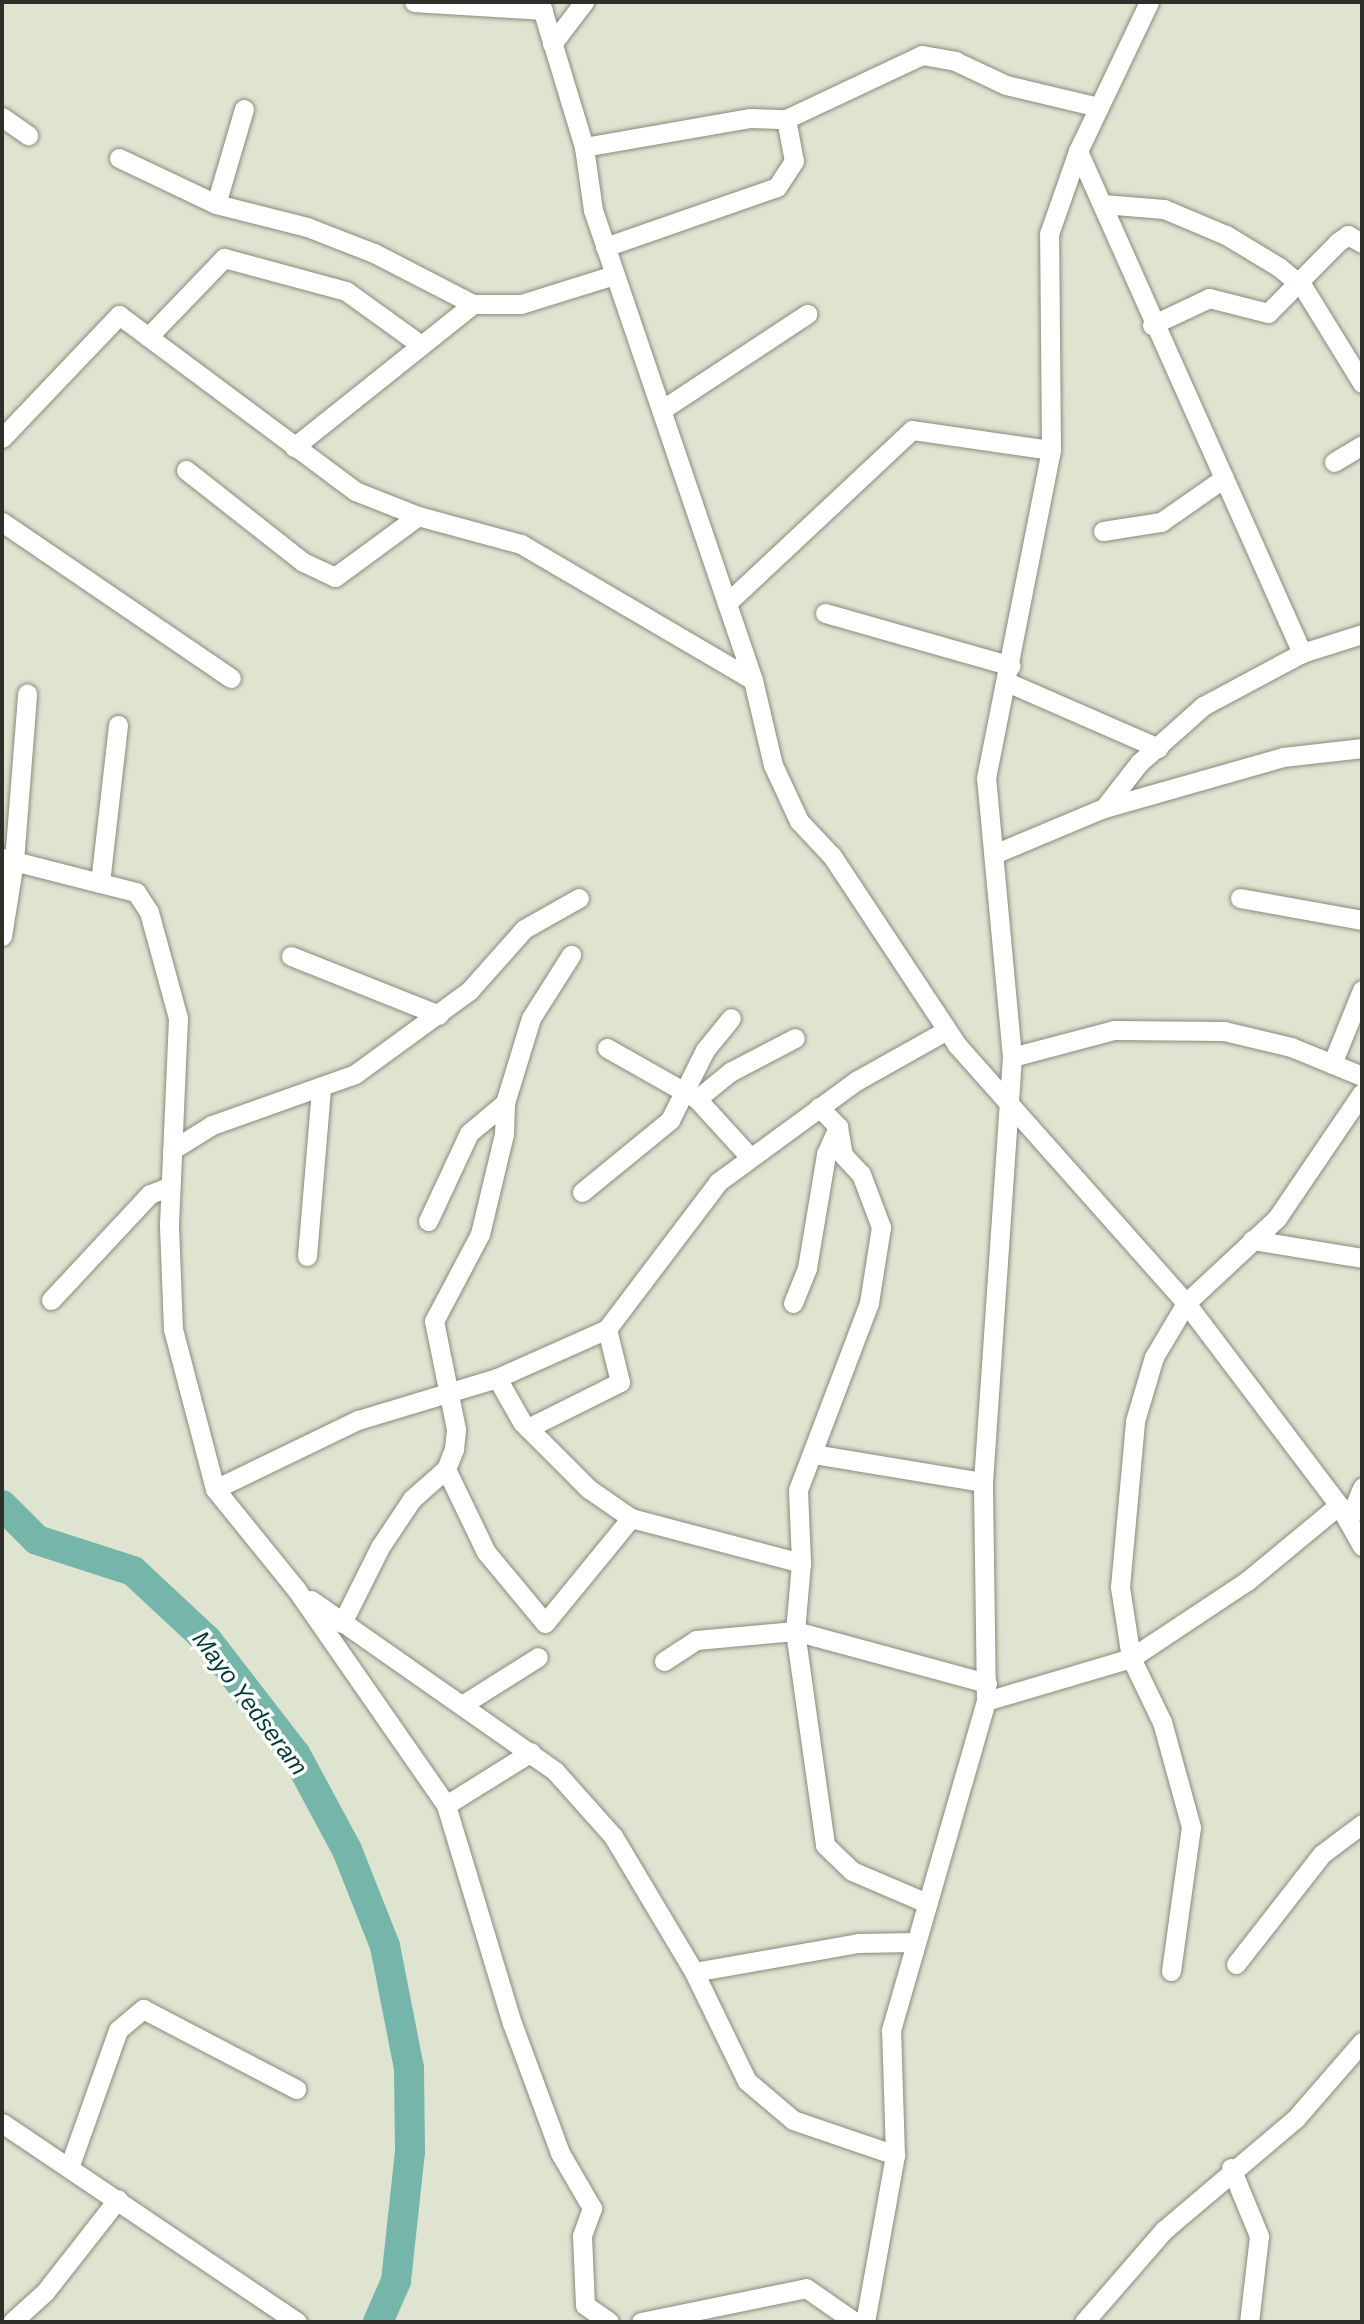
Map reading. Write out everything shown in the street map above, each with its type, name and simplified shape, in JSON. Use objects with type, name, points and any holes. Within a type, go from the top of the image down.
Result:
[{"type":"street","points":[[414,2],[541,6],[584,148],[605,247],[663,409],[753,680],[773,765],[799,821],[832,856],[947,1030],[1186,1303],[1344,1513],[1362,1546]]},
{"type":"street","points":[[552,44],[584,2]]},
{"type":"street","points":[[865,2322],[895,2155],[891,2030],[987,1692],[983,1482],[1000,1291],[1006,1097],[1012,1057],[986,778],[1009,674],[1051,450],[1049,234],[1078,151],[1149,2]]},
{"type":"street","points":[[584,148],[750,118],[786,119],[922,55],[955,61],[1006,85],[1098,107]]},
{"type":"street","points":[[216,204],[244,109]]},
{"type":"street","points":[[2,117],[28,135]]},
{"type":"street","points":[[605,247],[777,187],[794,161],[786,119]]},
{"type":"street","points":[[1078,151],[1103,204],[1152,325],[1302,653]]},
{"type":"street","points":[[119,158],[216,204],[307,227],[473,304],[521,304],[614,275]]},
{"type":"street","points":[[1103,204],[1136,204],[1191,219],[1254,251],[1296,281],[1362,383]]},
{"type":"street","points":[[1152,325],[1209,298],[1268,313],[1296,281],[1348,235],[1362,243]]},
{"type":"street","points":[[148,337],[225,258],[346,291],[421,345]]},
{"type":"street","points":[[294,447],[473,304]]},
{"type":"street","points":[[663,409],[807,314]]},
{"type":"street","points":[[2,438],[107,322],[119,315],[355,491],[418,516],[521,544],[753,680]]},
{"type":"street","points":[[727,603],[912,430],[1051,450]]},
{"type":"street","points":[[1334,461],[1362,445]]},
{"type":"street","points":[[187,470],[303,562],[335,577],[418,516]]},
{"type":"street","points":[[1102,531],[1161,522],[1224,478]]},
{"type":"street","points":[[2,522],[231,678]]},
{"type":"street","points":[[825,613],[1009,674],[1158,748]]},
{"type":"street","points":[[1104,808],[1158,748],[1203,706],[1302,653],[1362,634]]},
{"type":"street","points":[[2,936],[27,694]]},
{"type":"street","points":[[100,883],[118,725]]},
{"type":"street","points":[[994,854],[1104,808],[1283,757],[1362,748]]},
{"type":"street","points":[[8,860],[136,892],[149,912],[178,1018],[171,1186],[173,1329],[215,1489],[296,1589],[446,1805],[512,2023],[560,2152],[592,2208],[582,2236],[581,2283],[585,2305],[609,2322]]},
{"type":"street","points":[[172,1150],[212,1125],[321,1089],[355,1074],[439,1015],[524,929],[579,898]]},
{"type":"street","points":[[1240,898],[1362,920]]},
{"type":"street","points":[[342,1623],[406,1508],[446,1469],[456,1429],[434,1321],[480,1234],[502,1146],[505,1102],[531,1018],[571,955]]},
{"type":"street","points":[[290,956],[439,1015]]},
{"type":"street","points":[[1332,1064],[1362,990]]},
{"type":"street","points":[[692,1096],[705,1050],[731,1018]]},
{"type":"street","points":[[215,1489],[358,1420],[449,1389],[497,1378],[607,1329],[718,1182],[820,1107],[947,1030]]},
{"type":"street","points":[[1012,1057],[1114,1030],[1224,1031],[1332,1064],[1362,1076]]},
{"type":"street","points":[[582,1192],[659,1133],[692,1096],[730,1072],[795,1038]]},
{"type":"street","points":[[607,1048],[692,1096],[750,1157]]},
{"type":"street","points":[[307,1256],[321,1089]]},
{"type":"street","points":[[1171,1971],[1191,1827],[1162,1722],[1131,1658],[1120,1587],[1127,1474],[1154,1357],[1186,1303],[1278,1218],[1362,1093]]},
{"type":"street","points":[[428,1220],[469,1133],[505,1102]]},
{"type":"street","points":[[820,1107],[838,1127],[843,1155],[861,1174],[875,1207],[880,1239],[869,1303],[798,1490],[801,1563],[795,1631],[825,1845],[852,1871],[927,1903]]},
{"type":"street","points":[[793,1303],[838,1127]]},
{"type":"street","points":[[51,1300],[150,1194],[171,1186]]},
{"type":"street","points":[[1252,1240],[1362,1258]]},
{"type":"street","points":[[528,1428],[620,1382],[607,1329]]},
{"type":"street","points":[[497,1378],[528,1428],[589,1489],[631,1518],[801,1563]]},
{"type":"street","points":[[813,1454],[983,1482]]},
{"type":"street","points":[[446,1469],[486,1552],[545,1623],[631,1518]]},
{"type":"street","points":[[664,1661],[696,1640],[795,1631],[987,1692],[1131,1658],[1344,1513],[1362,1488]]},
{"type":"street","points":[[296,1589],[342,1623],[465,1703],[531,1752],[613,1836],[694,1972],[747,2081],[793,2120],[895,2155]]},
{"type":"street","points":[[465,1703],[538,1657]]},
{"type":"street","points":[[446,1805],[531,1752]]},
{"type":"street","points":[[1236,1964],[1322,1854],[1362,1824]]},
{"type":"street","points":[[694,1972],[858,1943],[914,1942]]},
{"type":"street","points":[[70,2165],[118,2030],[143,2009],[296,2089]]},
{"type":"street","points":[[1084,2322],[1164,2230],[1231,2168],[1296,2118],[1362,2042]]},
{"type":"street","points":[[2,2123],[70,2165],[297,2322]]},
{"type":"street","points":[[1231,2168],[1259,2236],[1249,2322]]},
{"type":"street","points":[[12,2322],[45,2292],[118,2199]]},
{"type":"street","points":[[641,2322],[806,2288],[855,2322]]},
{"type":"waterway","name":"Mayo Yedseram","points":[[2,1505],[37,1540],[133,1571],[207,1640],[296,1755],[347,1850],[385,1946],[409,2068],[410,2152],[396,2281],[378,2322]]}]
